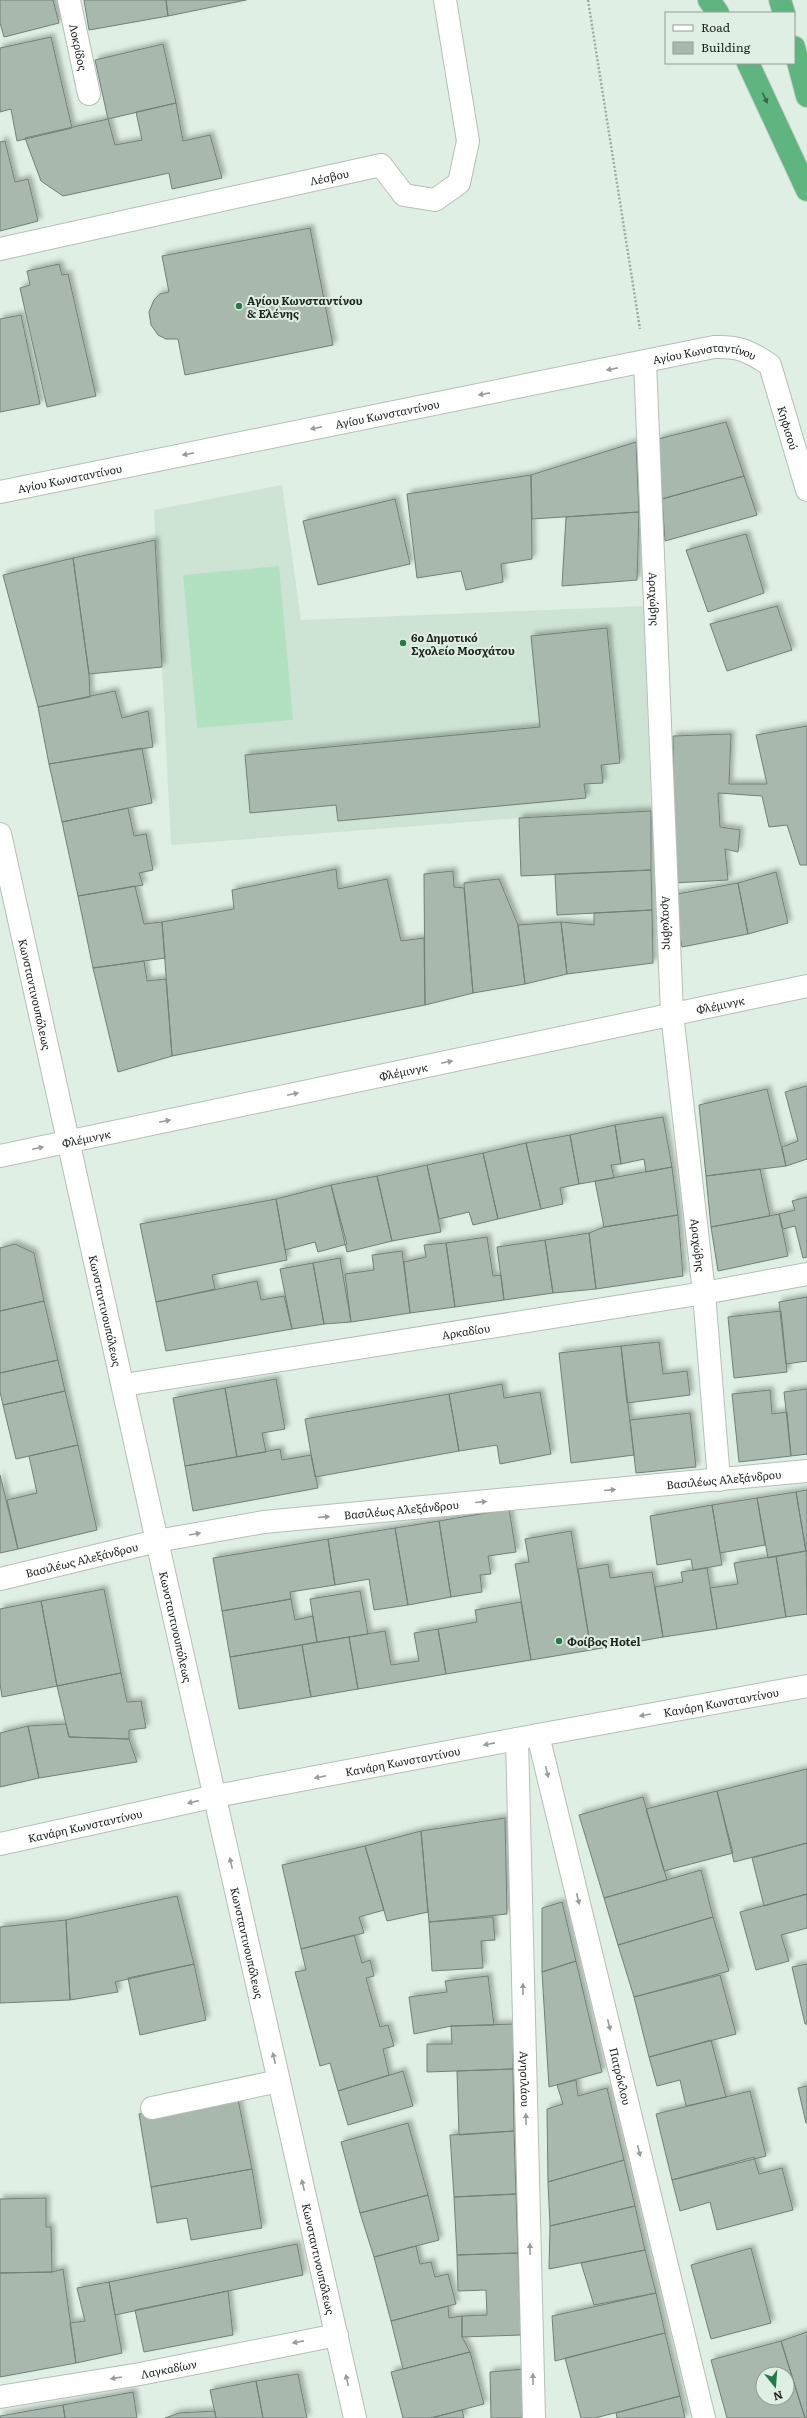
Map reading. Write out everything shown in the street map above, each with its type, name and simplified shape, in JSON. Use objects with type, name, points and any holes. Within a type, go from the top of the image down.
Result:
[{"type":"highway","points":[[709,0],[717,12]]},
{"type":"highway","points":[[780,0],[784,12]]},
{"type":"highway","points":[[795,51],[807,96]]},
{"type":"highway","points":[[748,64],[807,190]]},
{"type":"street","name":"Λοκρίδος","points":[[69,0],[89,94]]},
{"type":"street","name":"Λέσβου","points":[[0,249],[381,165],[404,195],[435,200],[459,183],[468,141],[445,0]]},
{"type":"street","name":"Αγίου Κωνσταντίνου","points":[[0,492],[714,347],[735,346],[754,354],[770,365]]},
{"type":"street","name":"Αραχώβης","points":[[645,362],[672,1014],[704,1293],[719,1480]]},
{"type":"street","name":"Κηφισού","points":[[770,365],[807,490]]},
{"type":"street","name":"Κωνσταντινουπόλεως","points":[[0,834],[124,1385],[157,1541],[216,1796],[355,2418]]},
{"type":"street","name":"Φλέμινγκ","points":[[0,1156],[807,986]]},
{"type":"street","name":"Αρκαδίου","points":[[124,1385],[704,1293],[807,1274]]},
{"type":"street","name":"Βασιλέως Αλεξάνδρου","points":[[0,1579],[157,1541],[264,1522],[807,1471]]},
{"type":"street","name":"Κανάρη Κωνσταντίνου","points":[[0,1844],[216,1796],[538,1734],[807,1686]]},
{"type":"street","name":"Πατρόκλου","points":[[538,1734],[704,2418]]},
{"type":"street","name":"Αγησιλάου","points":[[516,1739],[534,2418]]},
{"type":"street","points":[[152,2108],[279,2081]]},
{"type":"street","name":"Λαγκαδίων","points":[[0,2397],[140,2374],[337,2335]]},
{"type":"path","points":[[588,0],[645,362]]},
{"type":"shaded area","name":"6ο Δημοτικό Σχολείο Μοσχάτου","points":[[282,485],[301,620],[644,606],[651,811],[519,818],[171,845],[154,510]]},
{"type":"green space","points":[[279,566],[293,720],[197,728],[183,575]]},
{"type":"building","points":[[0,0],[53,0],[59,23],[4,37],[0,23]]},
{"type":"building","points":[[84,0],[166,0],[168,16],[89,30]]},
{"type":"building","points":[[166,0],[246,0],[168,16]]},
{"type":"building","points":[[51,37],[72,128],[17,141],[11,109],[0,112],[0,48]]},
{"type":"building","points":[[163,44],[176,103],[108,119],[95,60]]},
{"type":"building","points":[[176,103],[183,141],[210,135],[222,178],[172,189],[169,173],[63,196],[41,181],[25,138],[108,119],[115,145],[142,140],[136,112]]},
{"type":"building","points":[[5,141],[15,182],[28,179],[38,221],[0,231],[0,142]]},
{"type":"building","name":"Αγίου Κωνσταντίνου & Ελένης","points":[[310,228],[333,345],[185,375],[178,339],[166,339],[158,335],[151,325],[149,312],[154,300],[160,294],[169,292],[162,256]]},
{"type":"building","points":[[59,264],[62,275],[68,274],[96,396],[47,407],[20,288],[30,285],[27,271]]},
{"type":"building","points":[[21,315],[40,404],[0,412],[0,319]]},
{"type":"building","points":[[726,422],[744,476],[662,499],[658,439]]},
{"type":"building","points":[[636,442],[639,512],[532,519],[531,475]]},
{"type":"building","points":[[531,475],[532,559],[501,564],[503,582],[466,590],[461,571],[417,578],[407,494]]},
{"type":"building","points":[[744,476],[757,515],[665,541],[662,499]]},
{"type":"building","points":[[395,499],[410,564],[318,585],[303,521]]},
{"type":"building","points":[[639,512],[637,580],[562,586],[566,517]]},
{"type":"building","points":[[746,534],[764,593],[708,612],[686,550]]},
{"type":"building","points":[[155,540],[162,667],[89,674],[73,558]]},
{"type":"building","points":[[73,558],[89,674],[90,697],[38,707],[3,575]]},
{"type":"building","points":[[777,606],[792,650],[727,671],[710,624]]},
{"type":"building","points":[[607,628],[620,763],[601,765],[603,783],[584,784],[586,798],[338,821],[336,805],[250,813],[245,755],[540,727],[531,636]]},
{"type":"building","points":[[115,691],[122,718],[148,711],[153,747],[49,764],[38,707]]},
{"type":"building","points":[[807,726],[807,865],[800,865],[787,825],[769,827],[762,796],[718,793],[720,827],[740,830],[738,852],[725,849],[728,880],[674,883],[673,736],[731,734],[729,784],[767,784],[756,735]]},
{"type":"building","points":[[142,748],[152,803],[62,822],[49,764]]},
{"type":"building","points":[[128,808],[134,836],[146,834],[153,870],[139,873],[143,885],[78,896],[62,822]]},
{"type":"building","points":[[651,811],[651,870],[521,876],[519,818]]},
{"type":"building","points":[[336,869],[338,889],[387,879],[401,941],[424,938],[425,1005],[172,1056],[162,922],[234,909],[232,890]]},
{"type":"building","points":[[651,870],[652,910],[557,915],[555,874]]},
{"type":"building","points":[[453,871],[454,887],[464,888],[473,993],[425,1005],[424,874]]},
{"type":"building","points":[[776,872],[788,923],[748,934],[738,883]]},
{"type":"building","points":[[499,879],[518,925],[525,984],[473,993],[464,883]]},
{"type":"building","points":[[738,883],[748,934],[682,947],[672,895]]},
{"type":"building","points":[[135,886],[144,924],[162,922],[165,958],[93,968],[78,896]]},
{"type":"building","points":[[652,910],[653,963],[567,974],[561,922],[594,925],[594,913]]},
{"type":"building","points":[[561,922],[567,974],[525,984],[518,925]]},
{"type":"building","points":[[144,961],[147,981],[166,979],[172,1056],[118,1072],[93,968]]},
{"type":"building","points":[[807,1086],[807,1159],[786,1166],[782,1147],[798,1141],[785,1092]]},
{"type":"building","points":[[767,1089],[786,1166],[706,1176],[699,1105]]},
{"type":"building","points":[[663,1117],[672,1167],[646,1172],[644,1159],[621,1164],[615,1125]]},
{"type":"building","points":[[615,1125],[621,1164],[611,1165],[614,1178],[579,1184],[570,1135]]},
{"type":"building","points":[[570,1135],[579,1184],[560,1188],[563,1204],[541,1209],[526,1143]]},
{"type":"building","points":[[526,1143],[541,1209],[498,1219],[483,1153]]},
{"type":"building","points":[[483,1153],[498,1219],[473,1225],[469,1212],[439,1219],[427,1165]]},
{"type":"building","points":[[427,1165],[441,1232],[392,1241],[377,1176]]},
{"type":"building","points":[[672,1167],[678,1215],[604,1227],[595,1181]]},
{"type":"building","points":[[760,1169],[770,1216],[711,1227],[706,1176]]},
{"type":"building","points":[[377,1176],[392,1241],[347,1252],[331,1185]]},
{"type":"building","points":[[331,1185],[347,1244],[318,1252],[315,1242],[285,1250],[276,1199]]},
{"type":"building","points":[[807,1197],[807,1257],[803,1258],[795,1226],[783,1229],[779,1214],[795,1210],[792,1201]]},
{"type":"building","points":[[276,1199],[287,1260],[212,1275],[215,1289],[156,1302],[140,1224]]},
{"type":"building","points":[[779,1214],[788,1256],[718,1271],[711,1227]]},
{"type":"building","points":[[678,1215],[683,1276],[596,1289],[589,1233],[604,1227]]},
{"type":"building","points":[[589,1233],[596,1289],[553,1293],[545,1240]]},
{"type":"building","points":[[487,1237],[493,1276],[501,1275],[504,1300],[455,1307],[446,1243]]},
{"type":"building","points":[[545,1240],[553,1293],[504,1300],[497,1247]]},
{"type":"building","points":[[446,1243],[455,1307],[410,1313],[404,1262],[426,1257],[424,1245]]},
{"type":"building","points":[[15,1244],[34,1253],[44,1301],[0,1311],[0,1248]]},
{"type":"building","points":[[402,1251],[410,1313],[351,1322],[345,1274],[374,1270],[372,1255]]},
{"type":"building","points":[[340,1258],[351,1322],[324,1324],[313,1263]]},
{"type":"building","points":[[313,1263],[324,1324],[292,1329],[280,1269]]},
{"type":"building","points":[[257,1281],[261,1300],[284,1296],[292,1329],[166,1351],[156,1302]]},
{"type":"building","points":[[807,1297],[807,1361],[786,1364],[779,1302]]},
{"type":"building","points":[[44,1301],[58,1360],[0,1373],[0,1311]]},
{"type":"building","points":[[781,1311],[787,1372],[734,1378],[728,1317]]},
{"type":"building","points":[[659,1342],[663,1374],[687,1371],[690,1395],[627,1403],[621,1346]]},
{"type":"building","points":[[621,1346],[634,1455],[571,1463],[559,1353]]},
{"type":"building","points":[[58,1360],[65,1391],[3,1405],[0,1392],[0,1373]]},
{"type":"building","points":[[276,1379],[285,1429],[262,1433],[266,1452],[237,1457],[225,1388]]},
{"type":"building","points":[[502,1384],[504,1398],[540,1392],[551,1454],[500,1464],[497,1445],[459,1451],[449,1394]]},
{"type":"building","points":[[225,1388],[237,1457],[185,1466],[173,1398]]},
{"type":"building","points":[[807,1389],[807,1454],[791,1456],[784,1392]]},
{"type":"building","points":[[770,1390],[772,1414],[787,1412],[791,1456],[739,1462],[732,1394]]},
{"type":"building","points":[[65,1391],[78,1445],[16,1459],[3,1405]]},
{"type":"building","points":[[449,1394],[459,1451],[315,1477],[305,1419]]},
{"type":"building","points":[[690,1413],[696,1467],[636,1473],[630,1420]]},
{"type":"building","points":[[78,1445],[97,1530],[18,1549],[7,1500],[37,1493],[29,1456]]},
{"type":"building","points":[[280,1449],[282,1460],[311,1455],[318,1488],[193,1511],[185,1466]]},
{"type":"building","points":[[0,1475],[18,1549],[0,1553]]},
{"type":"building","points":[[807,1490],[807,1551],[806,1551],[796,1492]]},
{"type":"building","points":[[796,1492],[806,1551],[768,1558],[757,1498]]},
{"type":"building","points":[[757,1498],[765,1545],[720,1553],[712,1505]]},
{"type":"building","points":[[712,1505],[722,1565],[693,1570],[691,1559],[657,1565],[650,1516]]},
{"type":"building","points":[[509,1509],[516,1552],[488,1556],[491,1574],[480,1575],[482,1592],[451,1597],[439,1521]]},
{"type":"building","points":[[439,1521],[451,1597],[408,1605],[395,1528]]},
{"type":"building","points":[[395,1528],[408,1605],[374,1610],[369,1579],[335,1585],[328,1539]]},
{"type":"building","points":[[571,1531],[591,1650],[531,1660],[515,1564],[529,1562],[525,1539]]},
{"type":"building","points":[[328,1539],[335,1585],[290,1592],[291,1599],[222,1611],[213,1558]]},
{"type":"building","points":[[806,1551],[807,1614],[786,1617],[776,1556]]},
{"type":"building","points":[[776,1556],[786,1617],[717,1629],[710,1588],[738,1584],[734,1563]]},
{"type":"building","points":[[608,1564],[610,1578],[652,1572],[663,1637],[591,1650],[578,1569]]},
{"type":"building","points":[[707,1568],[717,1629],[663,1637],[655,1587],[683,1582],[681,1572]]},
{"type":"building","points":[[104,1589],[121,1673],[57,1686],[41,1601]]},
{"type":"building","points":[[360,1591],[368,1634],[317,1642],[310,1599]]},
{"type":"building","points":[[291,1599],[295,1620],[313,1616],[317,1642],[230,1657],[222,1611]]},
{"type":"building","points":[[41,1601],[57,1686],[2,1697],[0,1683],[0,1609]]},
{"type":"building","points":[[521,1602],[531,1660],[446,1674],[438,1629],[477,1622],[475,1610]]},
{"type":"building","points":[[438,1629],[446,1674],[358,1689],[349,1637],[385,1631],[391,1665],[419,1661],[414,1633]]},
{"type":"building","points":[[349,1637],[358,1689],[311,1697],[302,1645]]},
{"type":"building","points":[[302,1645],[311,1697],[239,1709],[230,1657]]},
{"type":"building","points":[[121,1673],[127,1702],[141,1701],[146,1728],[129,1730],[129,1739],[69,1737],[57,1686]]},
{"type":"building","points":[[66,1724],[69,1737],[129,1739],[137,1762],[39,1778],[28,1726]]},
{"type":"building","points":[[28,1726],[39,1778],[0,1787],[0,1733]]},
{"type":"building","points":[[807,1769],[807,1843],[734,1862],[717,1791]]},
{"type":"building","points":[[717,1791],[733,1853],[664,1871],[646,1809]]},
{"type":"building","points":[[643,1797],[667,1880],[604,1898],[579,1815]]},
{"type":"building","points":[[505,1818],[507,1914],[429,1922],[421,1831]]},
{"type":"building","points":[[421,1831],[428,1912],[387,1921],[365,1846]]},
{"type":"building","points":[[807,1843],[807,1894],[764,1906],[752,1858]]},
{"type":"building","points":[[365,1846],[384,1910],[359,1917],[364,1933],[301,1949],[282,1865]]},
{"type":"building","points":[[701,1870],[713,1917],[618,1945],[604,1898]]},
{"type":"building","points":[[807,1894],[807,1928],[781,1935],[789,1961],[756,1970],[740,1912]]},
{"type":"building","points":[[177,1896],[194,1964],[115,1982],[118,1992],[70,2000],[66,1920]]},
{"type":"building","points":[[562,1902],[576,1961],[542,1972],[542,1908]]},
{"type":"building","points":[[493,1917],[495,1940],[481,1941],[483,1968],[432,1971],[429,1922]]},
{"type":"building","points":[[713,1917],[729,1971],[634,1997],[618,1945]]},
{"type":"building","points":[[66,1920],[70,2000],[0,2003],[0,1927]]},
{"type":"building","points":[[354,1935],[362,1963],[370,1960],[374,1976],[366,1978],[380,2027],[388,2025],[394,2046],[383,2049],[389,2075],[338,2091],[330,2063],[320,2066],[295,1972],[306,1970],[301,1949]]},
{"type":"building","points":[[576,1961],[602,2072],[549,2087],[542,1972]]},
{"type":"building","points":[[194,1964],[206,2020],[140,2035],[128,1978]]},
{"type":"building","points":[[807,1964],[807,2024],[805,2024],[792,1967]]},
{"type":"building","points":[[720,1975],[736,2034],[649,2057],[634,1997]]},
{"type":"building","points":[[488,1976],[494,2025],[451,2026],[414,2034],[409,1997],[447,1992],[445,1981]]},
{"type":"building","points":[[514,2024],[513,2069],[427,2072],[427,2044],[452,2044],[451,2026]]},
{"type":"building","points":[[711,2040],[726,2097],[686,2106],[680,2080],[657,2086],[649,2057]]},
{"type":"building","points":[[513,2069],[514,2131],[459,2135],[457,2071]]},
{"type":"building","points":[[403,2071],[413,2106],[348,2125],[338,2091]]},
{"type":"building","points":[[576,2080],[578,2096],[607,2088],[624,2160],[548,2182],[547,2109],[563,2104],[557,2085]]},
{"type":"building","points":[[807,2086],[807,2123],[806,2123],[798,2088]]},
{"type":"building","points":[[750,2091],[766,2156],[672,2180],[656,2114]]},
{"type":"building","points":[[238,2099],[252,2169],[151,2187],[139,2114]]},
{"type":"building","points":[[408,2123],[428,2195],[360,2213],[341,2142]]},
{"type":"building","points":[[514,2131],[516,2194],[454,2197],[450,2135]]},
{"type":"building","points":[[754,2157],[759,2174],[782,2168],[793,2210],[717,2230],[710,2202],[680,2211],[672,2180]]},
{"type":"building","points":[[624,2160],[635,2206],[550,2226],[548,2182]]},
{"type":"building","points":[[252,2169],[262,2228],[191,2240],[187,2218],[157,2223],[151,2187]]},
{"type":"building","points":[[516,2194],[518,2253],[457,2255],[454,2197]]},
{"type":"building","points":[[428,2195],[439,2240],[374,2257],[360,2213]]},
{"type":"building","points":[[46,2198],[46,2227],[51,2227],[52,2272],[0,2273],[0,2199]]},
{"type":"building","points":[[635,2206],[645,2250],[549,2269],[550,2226]]},
{"type":"building","points":[[297,2244],[303,2275],[115,2315],[109,2282]]},
{"type":"building","points":[[416,2246],[420,2264],[431,2262],[435,2277],[448,2274],[456,2304],[391,2321],[374,2257]]},
{"type":"building","points":[[751,2248],[771,2323],[711,2339],[691,2265]]},
{"type":"building","points":[[645,2250],[656,2293],[594,2305],[581,2263]]},
{"type":"building","points":[[518,2253],[521,2335],[462,2337],[462,2316],[487,2315],[486,2290],[458,2291],[457,2255]]},
{"type":"building","points":[[63,2269],[76,2363],[0,2377],[0,2273],[52,2272]]},
{"type":"building","points":[[109,2282],[122,2353],[76,2363],[70,2323],[85,2321],[77,2288]]},
{"type":"building","points":[[228,2291],[233,2335],[144,2352],[135,2310]]},
{"type":"building","points":[[656,2293],[665,2333],[555,2361],[552,2316]]},
{"type":"building","points":[[448,2306],[449,2318],[462,2316],[462,2337],[470,2352],[403,2369],[391,2321]]},
{"type":"building","points":[[807,2332],[807,2418],[805,2418],[795,2386],[795,2366],[789,2366],[781,2341]]},
{"type":"building","points":[[665,2333],[680,2396],[595,2418],[581,2418],[565,2358]]},
{"type":"building","points":[[781,2341],[789,2366],[755,2366],[755,2406],[795,2406],[795,2386],[805,2418],[727,2418],[711,2360]]},
{"type":"building","points":[[470,2352],[484,2404],[431,2418],[403,2418],[391,2372]]},
{"type":"building","points":[[524,2369],[524,2418],[491,2418],[490,2372]]},
{"type":"building","points":[[298,2374],[307,2418],[263,2418],[256,2381]]},
{"type":"building","points":[[256,2381],[263,2418],[216,2418],[210,2390]]},
{"type":"building","points":[[133,2392],[137,2418],[65,2418],[63,2405]]},
{"type":"building","points":[[680,2396],[685,2418],[617,2418],[616,2413]]},
{"type":"building","points":[[63,2405],[65,2418],[0,2418],[0,2416]]},
{"type":"building","points":[[462,2410],[464,2418],[431,2418]]},
{"type":"building","points":[[215,2411],[216,2418],[165,2418],[179,2413]]},
{"type":"place","name":"Αγίου Κωνσταντίνου & Ελένης","points":[[239,306]]},
{"type":"place","name":"6ο Δημοτικό Σχολείο Μοσχάτου","points":[[403,643]]},
{"type":"place","name":"Φοίβος Hotel","points":[[559,1641]]}]
